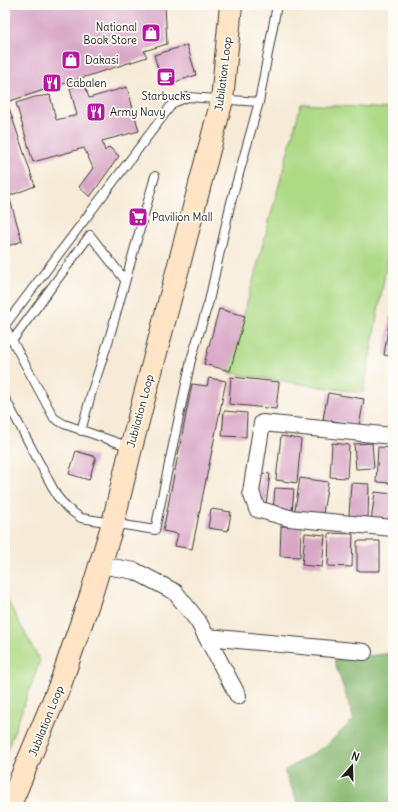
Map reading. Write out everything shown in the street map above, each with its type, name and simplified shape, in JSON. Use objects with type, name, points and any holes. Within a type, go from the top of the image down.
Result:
[{"type":"main road","name":"Jubilation Loop","points":[[9,807],[60,685],[113,523],[131,448],[222,100],[232,5]]},
{"type":"street","points":[[393,436],[262,423],[251,492],[257,509],[289,518],[393,528]]},
{"type":"street","points":[[100,565],[135,572],[175,592],[198,621],[238,696]]},
{"type":"street","points":[[207,637],[364,652]]},
{"type":"lane","points":[[5,398],[57,496],[67,508],[81,518],[155,530],[191,360],[209,301],[230,206],[259,102],[277,5]]},
{"type":"lane","points":[[131,448],[81,431],[54,418],[5,326],[173,103],[188,98],[259,102]]},
{"type":"lane","points":[[81,431],[155,176]]},
{"type":"lane","points":[[12,341],[90,235],[125,280]]},
{"type":"green space","points":[[301,104],[393,109],[393,230],[363,393],[228,373]]},
{"type":"green space","points":[[5,596],[40,661],[5,756]]},
{"type":"green space","points":[[393,653],[393,807],[300,807],[284,771],[327,745],[354,719],[334,660]]},
{"type":"building","points":[[5,5],[165,5],[167,44],[144,51],[147,57],[7,102],[35,186],[9,196],[22,241],[5,247]]},
{"type":"building","points":[[187,45],[196,75],[163,86],[154,55]]},
{"type":"building","points":[[84,83],[89,98],[127,87],[139,131],[102,141],[105,151],[109,147],[119,156],[90,197],[79,187],[93,168],[84,148],[33,162],[16,103],[35,97],[50,95],[56,120],[77,115],[70,88]]},
{"type":"building","points":[[219,309],[245,316],[230,371],[204,364]]},
{"type":"building","points":[[390,316],[393,317],[393,357],[384,355]]},
{"type":"building","points":[[231,377],[279,382],[276,409],[229,404]]},
{"type":"building","points":[[209,378],[226,381],[192,549],[175,546],[178,534],[163,531],[192,384],[207,386]]},
{"type":"building","points":[[328,393],[364,399],[359,426],[323,419]]},
{"type":"building","points":[[224,411],[247,413],[246,437],[222,436]]},
{"type":"building","points":[[281,436],[301,439],[297,483],[276,480]]},
{"type":"building","points":[[332,443],[349,445],[347,478],[330,477]]},
{"type":"building","points":[[372,443],[374,468],[356,469],[354,444]]},
{"type":"building","points":[[378,447],[393,448],[393,483],[376,482]]},
{"type":"building","points":[[76,451],[96,457],[89,480],[69,474]]},
{"type":"building","points":[[262,473],[270,474],[266,505],[258,504]]},
{"type":"building","points":[[300,478],[328,482],[322,520],[294,516]]},
{"type":"building","points":[[351,483],[369,484],[368,518],[349,517]]},
{"type":"building","points":[[275,488],[294,489],[292,513],[273,511]]},
{"type":"building","points":[[375,492],[393,494],[389,523],[371,521]]},
{"type":"building","points":[[211,509],[231,512],[228,531],[208,528]]},
{"type":"building","points":[[281,526],[301,527],[300,557],[280,556]]},
{"type":"building","points":[[305,533],[325,535],[322,567],[302,565]]},
{"type":"building","points":[[329,533],[353,534],[352,567],[328,566]]},
{"type":"building","points":[[357,541],[380,541],[380,571],[357,571]]},
{"type":"place","name":"National Book Store","points":[[151,33]]},
{"type":"place","name":"Dakasi","points":[[71,60]]},
{"type":"place","name":"Starbucks","points":[[166,77]]},
{"type":"place","name":"Cabalen","points":[[52,83]]},
{"type":"place","name":"Army Navy","points":[[96,112]]},
{"type":"place","name":"Pavilion Mall","points":[[138,217]]}]
